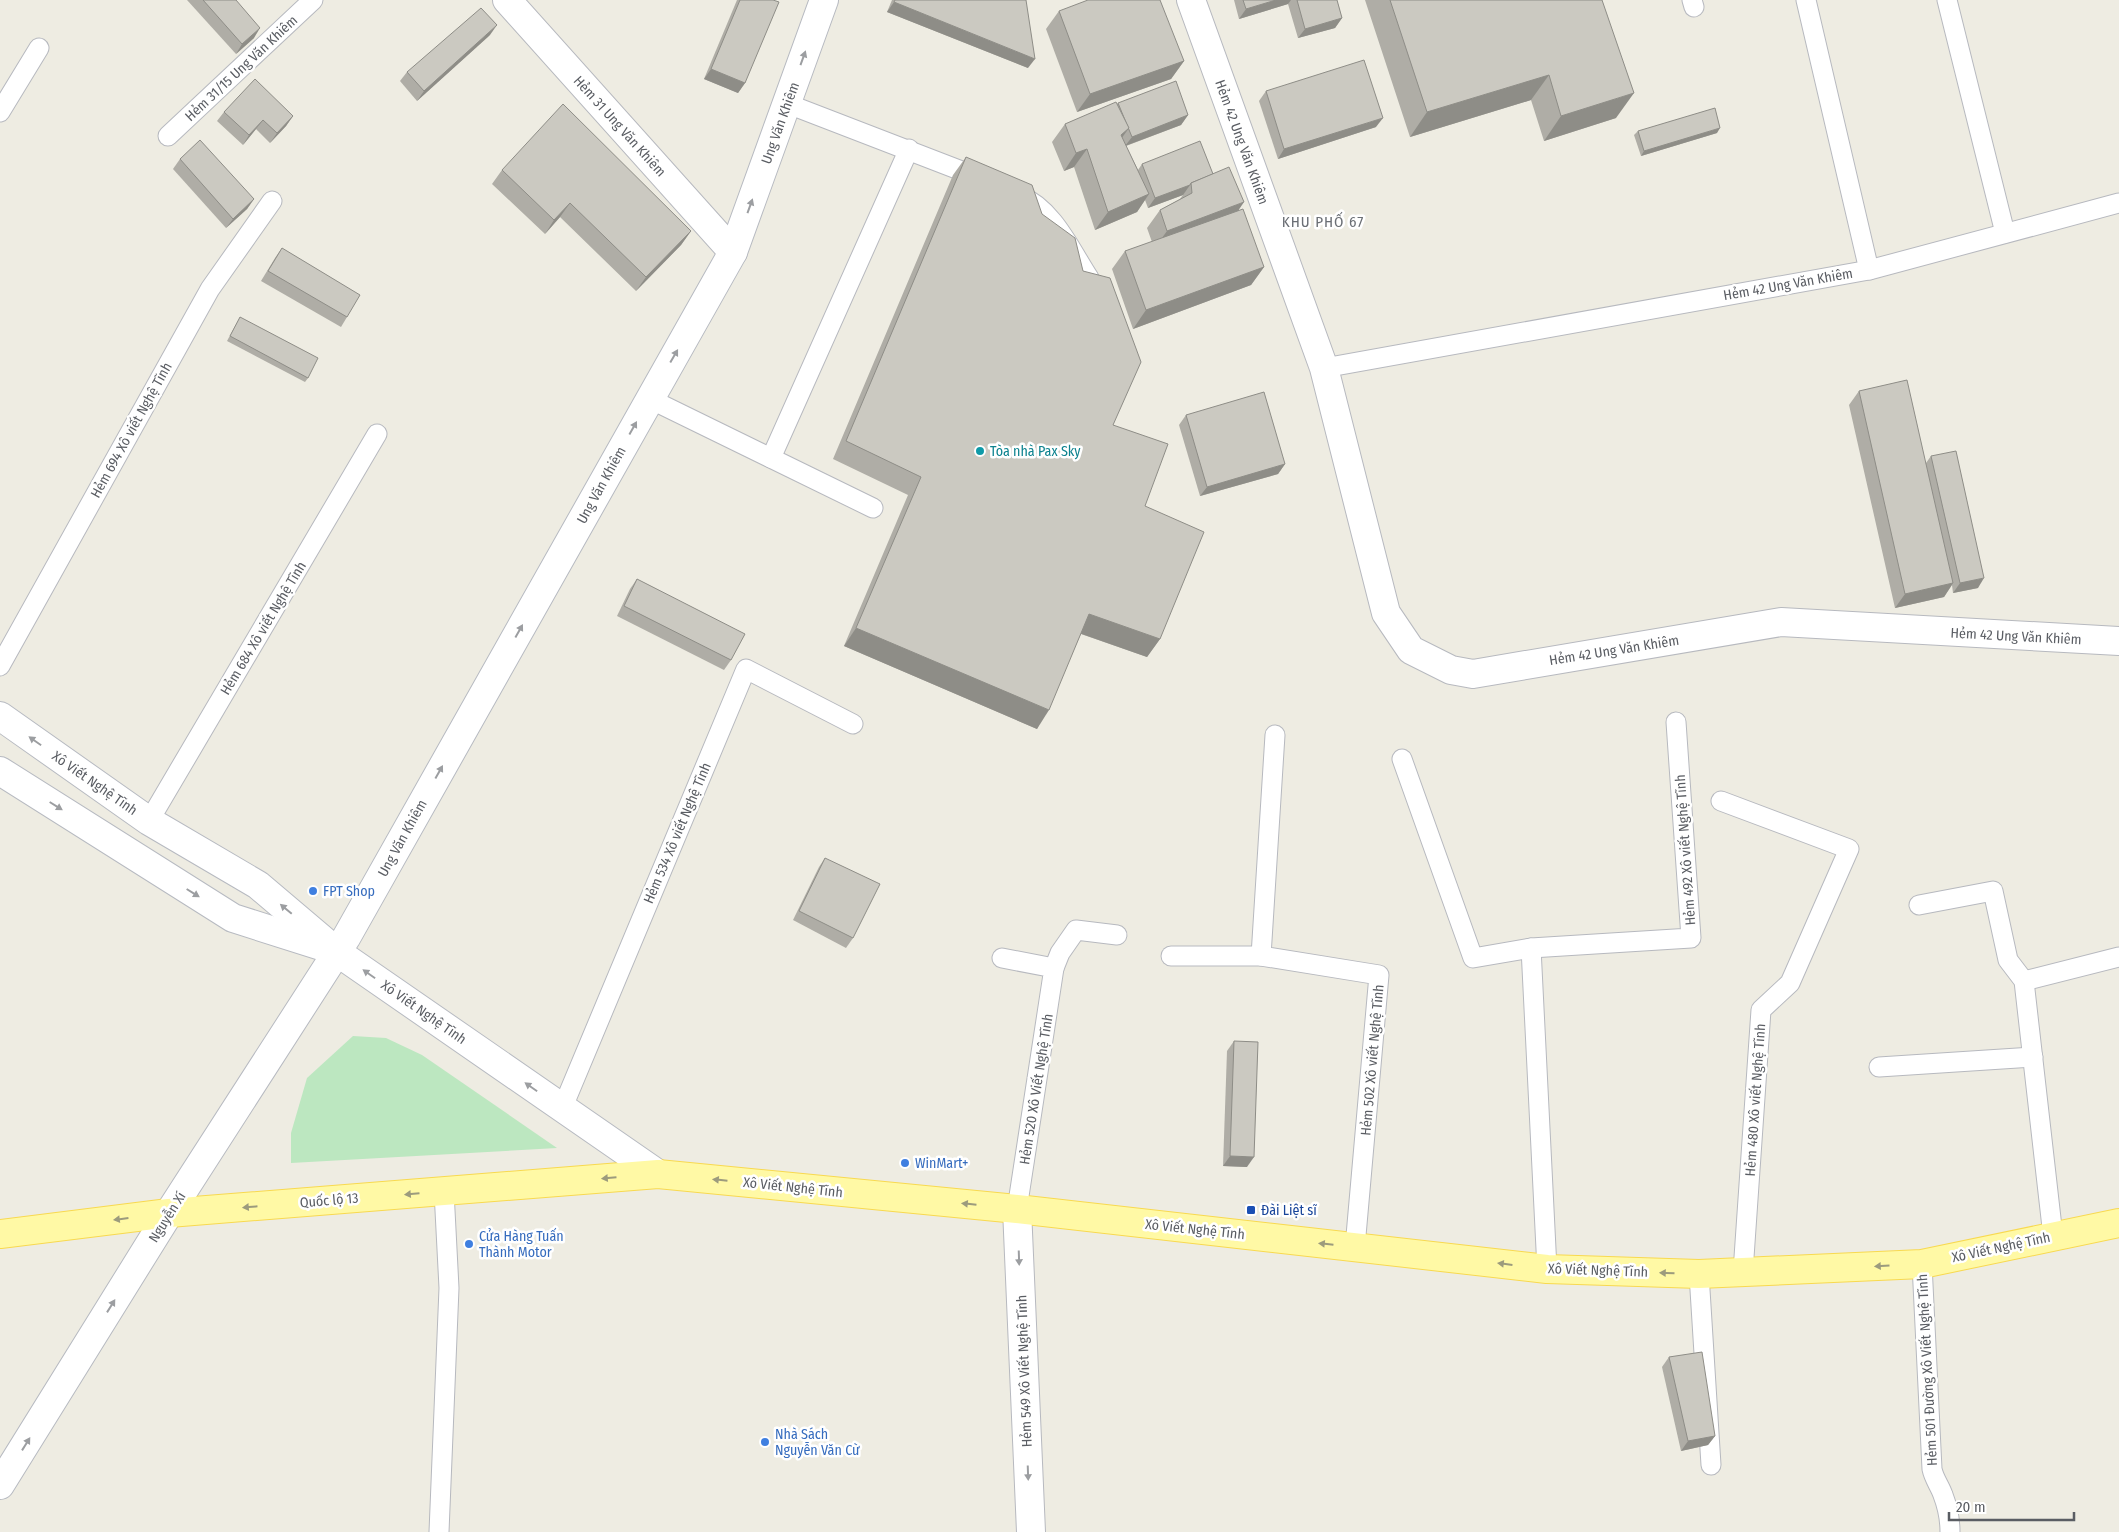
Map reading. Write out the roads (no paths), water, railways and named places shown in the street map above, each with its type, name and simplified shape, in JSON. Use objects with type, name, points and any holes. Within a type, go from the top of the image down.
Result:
[{"type":"main road","name":"Hẻm 31 Ung Văn Khiêm","points":[[507,0],[733,252]]},
{"type":"main road","name":"Ung Văn Khiêm","points":[[337,952],[733,252],[824,0]]},
{"type":"main road","name":"Hẻm 42 Ung Văn Khiêm","points":[[1191,0],[1324,368],[1386,613],[1411,650],[1451,670],[1473,674],[1781,622],[2119,641]]},
{"type":"main road","name":"Xô Viết Nghệ Tĩnh","points":[[0,716],[149,821],[258,885],[337,952],[658,1174],[1017,1209],[1547,1269],[1699,1274],[1922,1264],[2119,1223]]},
{"type":"main road","name":"Xô Viết Nghệ Tĩnh","points":[[0,771],[233,918],[337,952]]},
{"type":"main road","name":"Nguyễn Xí","points":[[0,1485],[169,1213],[337,952]]},
{"type":"main road","name":"Quốc lộ 13","points":[[0,1234],[169,1213],[658,1174]]},
{"type":"main road","name":"Hẻm 549 Xô Viết Nghệ Tĩnh","points":[[1017,1209],[1031,1532]]},
{"type":"lane","name":"Hẻm 31/15 Ung Văn Khiêm","points":[[168,136],[313,0]]},
{"type":"lane","name":"Hẻm 42 Ung Văn Khiêm","points":[[1806,0],[1868,270]]},
{"type":"lane","points":[[1947,0],[2005,233]]},
{"type":"lane","points":[[0,112],[39,48]]},
{"type":"lane","points":[[788,104],[908,149],[1025,197],[1050,218],[1089,278]]},
{"type":"lane","points":[[771,458],[908,149]]},
{"type":"lane","name":"Hẻm 694 Xô viết Nghệ Tĩnh","points":[[0,666],[210,288],[272,201]]},
{"type":"lane","name":"Hẻm 42 Ung Văn Khiêm","points":[[1324,368],[1868,270],[2119,203]]},
{"type":"lane","points":[[650,398],[873,508]]},
{"type":"lane","name":"Hẻm 684 Xô viết Nghệ Tĩnh","points":[[149,821],[377,434]]},
{"type":"lane","name":"Hẻm 534 Xô viết Nghệ Tĩnh","points":[[562,1109],[746,669],[853,724]]},
{"type":"lane","name":"Hẻm 492 Xô viết Nghệ Tĩnh","points":[[1402,758],[1473,958],[1530,948],[1691,938],[1676,722]]},
{"type":"lane","points":[[1171,956],[1261,956],[1275,735]]},
{"type":"lane","name":"Hẻm 480 Xô viết Nghệ Tĩnh","points":[[1721,802],[1849,849],[1790,983],[1761,1010],[1743,1272]]},
{"type":"lane","points":[[1919,905],[1993,891],[2008,960],[2024,982],[2053,1236]]},
{"type":"lane","name":"Hẻm 520 Xô Viết Nghệ Tĩnh","points":[[1017,1209],[1054,968],[1060,953],[1076,930],[1117,935]]},
{"type":"lane","points":[[1530,948],[1547,1269]]},
{"type":"lane","name":"Hẻm 502 Xô viết Nghệ Tĩnh","points":[[1261,956],[1379,975],[1355,1247]]},
{"type":"lane","points":[[2024,982],[2119,957]]},
{"type":"lane","points":[[1002,958],[1054,968]]},
{"type":"lane","points":[[1879,1068],[2033,1057]]},
{"type":"lane","points":[[439,1532],[449,1288],[444,1191]]},
{"type":"lane","name":"Hẻm 501 Đường Xô Viết Nghệ Tĩnh","points":[[1922,1264],[1932,1469],[1933,1478],[1943,1494],[1948,1509],[1950,1532]]},
{"type":"lane","points":[[1699,1274],[1711,1465]]},
{"type":"place","name":"Tòa nhà Pax Sky","points":[[980,451]]},
{"type":"place","name":"FPT Shop","points":[[313,891]]},
{"type":"place","name":"WinMart+","points":[[905,1163]]},
{"type":"place","name":"Đài Liệt sĩ","points":[[1251,1210]]},
{"type":"place","name":"Cửa Hàng Tuấn Thành Motor","points":[[469,1244]]},
{"type":"place","name":"Nhà Sách Nguyễn Văn Cừ","points":[[765,1442]]},
{"type":"district","name":"KHU PHỐ 67","points":[[1323,222]]}]
